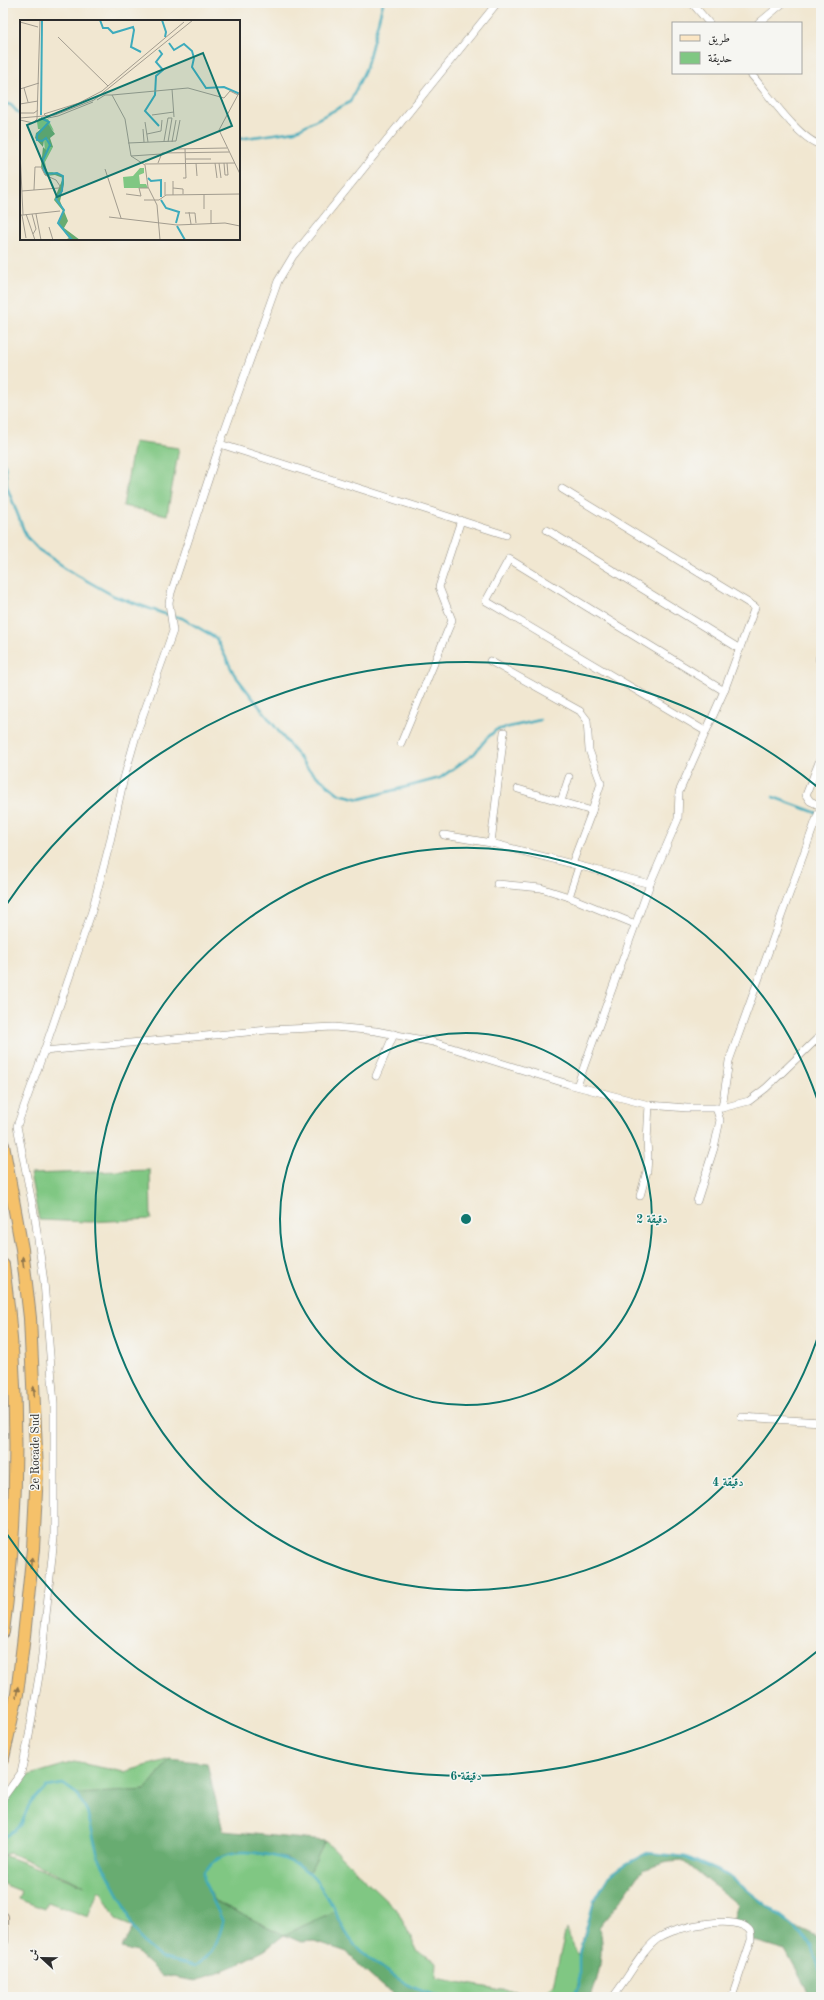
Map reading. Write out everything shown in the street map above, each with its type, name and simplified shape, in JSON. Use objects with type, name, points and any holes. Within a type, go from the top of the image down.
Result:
[{"type":"highway","name":"2e Rocade Sud","points":[[3,1145],[22,1249],[30,1318],[37,1472],[33,1549],[24,1636],[17,1694],[3,1758]]},
{"type":"highway","name":"2e Rocade Sud","points":[[3,1265],[12,1370],[15,1435],[12,1552],[3,1632]]},
{"type":"street","points":[[3,1798],[21,1773],[28,1741],[41,1664],[54,1538],[54,1404],[44,1282],[35,1218],[17,1126],[92,911],[109,846],[124,778],[138,729],[172,631],[169,603],[171,593],[220,444],[278,281],[293,256],[497,3]]},
{"type":"street","points":[[692,3],[708,22]]},
{"type":"street","points":[[760,22],[783,3]]},
{"type":"street","points":[[751,74],[802,135],[813,143],[821,145]]},
{"type":"street","points":[[220,444],[506,535]]},
{"type":"street","points":[[562,489],[755,607],[724,691],[679,792],[678,819],[650,884],[577,1086]]},
{"type":"street","points":[[401,743],[452,620],[439,587],[461,520]]},
{"type":"street","points":[[547,530],[740,649]]},
{"type":"street","points":[[705,731],[486,601],[509,559],[724,691]]},
{"type":"street","points":[[490,661],[584,715],[587,720],[589,750],[600,778],[600,790],[592,811],[576,865],[569,897]]},
{"type":"street","points":[[491,842],[504,732]]},
{"type":"street","points":[[697,1201],[714,1148],[720,1120],[719,1108],[729,1061],[821,806],[810,802],[806,795],[821,757]]},
{"type":"street","points":[[561,801],[569,777]]},
{"type":"street","points":[[518,789],[592,811]]},
{"type":"street","points":[[444,835],[491,842],[650,884]]},
{"type":"street","points":[[497,884],[540,888],[569,897],[635,924]]},
{"type":"street","points":[[44,1051],[268,1030],[327,1027],[376,1031],[433,1042],[577,1086],[649,1105],[687,1108],[719,1108],[749,1101],[766,1088],[821,1035]]},
{"type":"street","points":[[376,1076],[394,1034]]},
{"type":"street","points":[[640,1196],[647,1171],[649,1105]]},
{"type":"street","points":[[741,1417],[821,1422]]},
{"type":"street","points":[[3,1917],[3,1941]]},
{"type":"street","points":[[613,1997],[649,1947],[660,1936],[698,1924],[733,1922],[746,1928],[750,1932],[751,1940],[732,1997]]},
{"type":"green space","points":[[134,442],[179,448],[167,515],[123,506]]},
{"type":"green space","points":[[150,1170],[151,1219],[89,1222],[39,1220],[30,1174]]},
{"type":"green space","points":[[170,1759],[145,1790],[78,1795],[87,1811],[98,1856],[124,1904],[133,1927],[116,1920],[102,1893],[98,1891],[88,1917],[48,1902],[45,1909],[18,1899],[21,1891],[3,1884],[3,1803],[23,1777],[74,1762],[124,1772]],"holes":[[[10,1853],[85,1886],[3,1855]]]},
{"type":"green space","points":[[170,1759],[207,1763],[223,1831],[325,1841],[310,1872],[286,1858],[239,1851],[226,1854],[212,1863],[204,1871],[204,1881],[215,1901],[284,1935],[265,1950],[234,1966],[195,1981],[161,1975],[136,1952],[122,1948],[133,1927],[124,1904],[98,1856],[87,1811],[77,1794],[145,1790]]},
{"type":"green space","points":[[325,1841],[398,1911],[418,1952],[437,1962],[436,1978],[502,1990],[544,1993],[553,1985],[566,1929],[579,1957],[579,1986],[572,1997],[439,1997],[409,1986],[360,1951],[345,1933],[335,1911],[284,1935],[215,1901],[204,1881],[204,1871],[212,1863],[226,1854],[239,1851],[286,1858],[310,1872]]},
{"type":"green space","points":[[647,1853],[686,1857],[729,1876],[791,1925],[821,1939],[821,1997],[811,1997],[785,1950],[751,1940],[751,1932],[733,1923],[737,1905],[685,1861],[669,1862],[642,1870],[599,1927],[601,1954],[597,1980],[591,1997],[572,1997],[579,1982],[580,1951],[590,1915],[605,1881],[614,1871]]},
{"type":"green space","points":[[335,1911],[345,1933],[360,1951],[409,1986],[439,1997],[400,1997],[384,1988],[360,1967],[347,1952],[314,1941],[301,1942],[284,1935]]},
{"type":"waterway","points":[[240,139],[295,131],[350,102],[366,68],[383,3]]},
{"type":"waterway","points":[[3,103],[11,105],[20,115]]},
{"type":"waterway","points":[[3,463],[5,466],[7,487],[26,536],[39,550],[75,574],[114,596],[162,613],[182,618],[216,638],[234,674],[308,769],[339,794],[360,799],[440,778],[474,754],[487,738],[496,730],[540,720]]},
{"type":"waterway","points":[[773,797],[817,813]]},
{"type":"waterway","points":[[3,1836],[7,1836],[21,1825],[29,1805],[46,1787],[63,1784],[77,1794],[87,1811],[98,1856],[124,1904],[133,1927],[144,1944],[161,1958],[195,1966],[206,1957],[214,1947],[223,1922],[204,1881],[204,1871],[216,1860],[228,1854],[234,1853],[248,1852],[271,1855],[284,1859],[296,1864],[314,1878],[329,1899],[344,1929],[365,1955],[406,1983],[439,1997]]},
{"type":"waterway","points":[[572,1997],[579,1986],[579,1957],[594,1901],[609,1876],[626,1864],[647,1853],[686,1857],[729,1876],[791,1925],[812,1945],[821,1975]]}]
